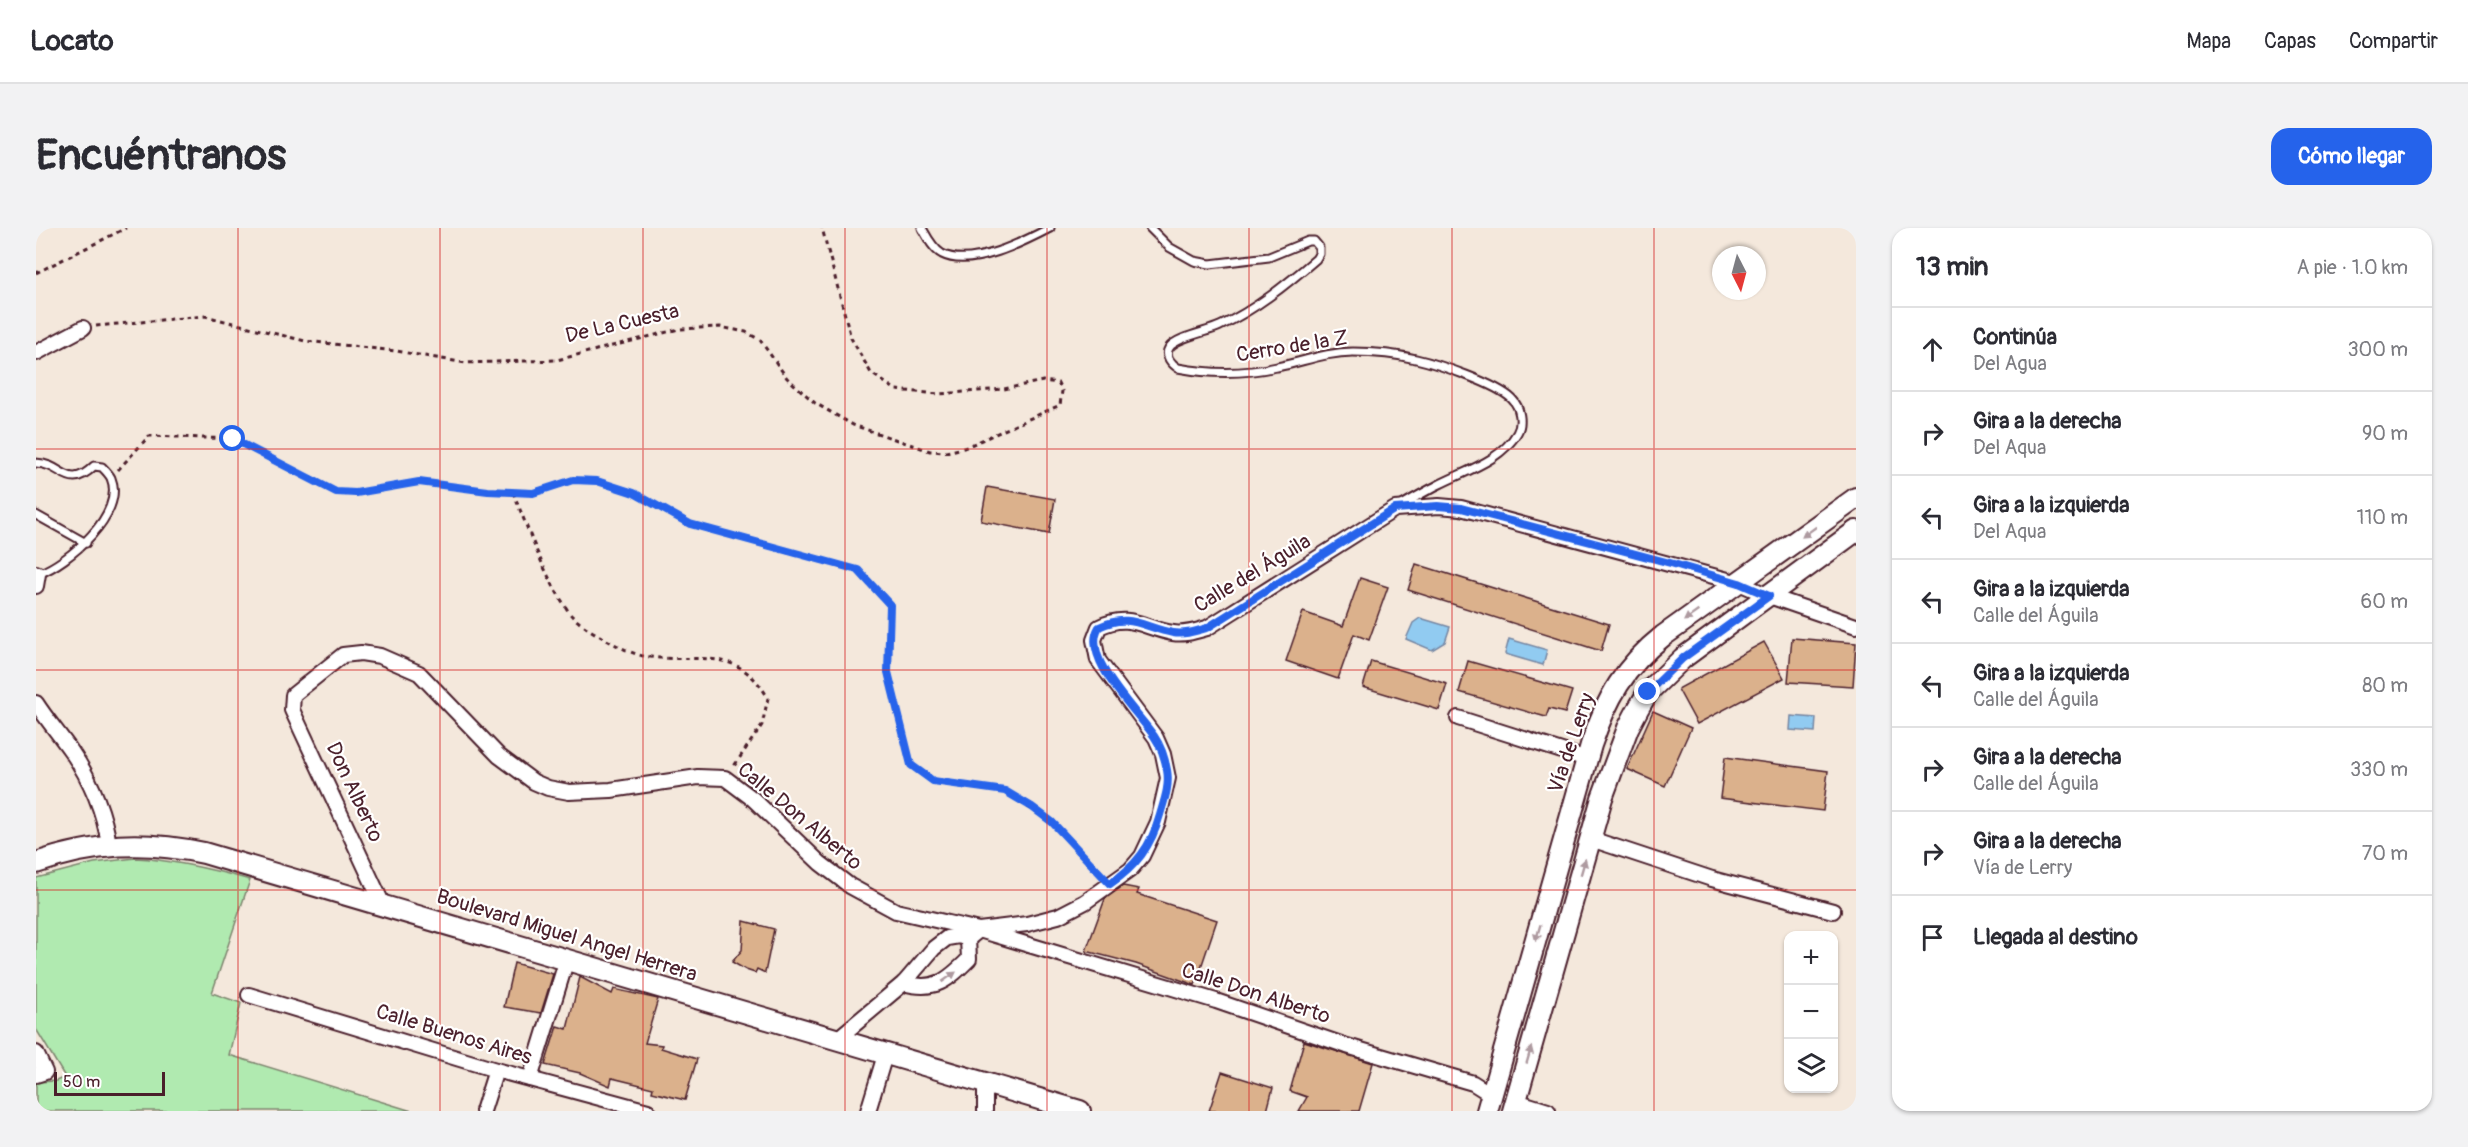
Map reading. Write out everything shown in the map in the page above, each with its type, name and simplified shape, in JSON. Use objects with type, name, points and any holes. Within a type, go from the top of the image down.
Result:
[{"type":"street","points":[[36,353],[83,328]]},
{"type":"street","name":"Vía de Lerry","points":[[1489,1103],[1587,759],[1605,709],[1618,683],[1631,665],[1663,636],[1855,501]]},
{"type":"street","name":"Calle del Águila","points":[[836,1040],[904,983],[934,948],[947,938],[1059,916],[1085,902],[1130,870],[1142,856],[1158,822],[1168,778],[1163,754],[1156,738],[1098,660],[1094,640],[1099,627],[1118,620],[1135,621],[1173,633],[1184,634],[1207,628],[1395,509],[1438,506],[1461,508],[1739,583],[1769,596],[1856,626]]},
{"type":"street","points":[[1548,1111],[1515,1106],[1602,798],[1628,728],[1648,692],[1683,658],[1856,531]]},
{"type":"street","name":"Calle Don Alberto","points":[[293,695],[343,655],[361,653],[380,656],[419,673],[499,756],[534,782],[548,788],[569,792],[611,790],[698,777],[725,777],[753,799],[820,863],[850,886],[896,911],[1216,1001],[1347,1046],[1473,1083],[1489,1103]]},
{"type":"street","name":"Don Alberto","points":[[293,695],[292,710],[383,905]]},
{"type":"street","points":[[36,703],[51,728],[71,751],[92,786],[106,824],[109,845]]},
{"type":"street","points":[[1458,718],[1587,759]]},
{"type":"street","points":[[1579,791],[1602,798]]},
{"type":"street","points":[[1591,839],[1712,879],[1833,911]]},
{"type":"street","name":"Boulevard Miguel Angel Herrera","points":[[36,863],[84,849],[109,845],[152,844],[204,853],[1075,1110]]},
{"type":"street","points":[[904,983],[917,987],[948,980],[969,959],[973,934]]},
{"type":"street","points":[[530,1079],[567,959]]},
{"type":"street","name":"Calle Buenos Aires","points":[[249,995],[496,1070],[648,1111]]},
{"type":"street","points":[[36,1053],[40,1074]]},
{"type":"street","points":[[868,1111],[885,1055]]},
{"type":"street","points":[[483,1111],[496,1070]]},
{"type":"street","points":[[985,1084],[985,1111]]},
{"type":"lane","points":[[922,228],[938,251],[957,258],[997,252],[1050,228]]},
{"type":"lane","name":"Cerro de la Z","points":[[1150,228],[1169,248],[1204,264],[1263,258],[1310,240],[1319,247],[1318,258],[1284,286],[1223,325],[1183,339],[1170,347],[1168,356],[1178,368],[1241,372],[1277,367],[1334,353],[1387,354],[1415,358],[1461,374],[1496,388],[1514,400],[1520,415],[1519,429],[1502,449],[1472,470],[1440,484],[1395,509]]},
{"type":"lane","points":[[36,463],[44,463],[75,478],[83,476],[94,466],[102,467],[111,477],[113,493],[110,508],[86,543],[60,564],[37,577]]},
{"type":"lane","points":[[36,515],[86,543]]},
{"type":"path","points":[[36,273],[126,228]]},
{"type":"path","name":"De La Cuesta","points":[[83,328],[112,323],[205,316],[305,341],[396,351],[465,363],[557,360],[679,329],[720,327],[746,332],[760,340],[787,378],[815,403],[853,425],[938,451],[964,448],[1059,405],[1062,391],[1058,383],[1043,381],[1004,389],[939,394],[896,390],[871,372],[851,338],[822,228]]},
{"type":"path","points":[[111,477],[149,436],[161,436],[233,439],[336,492],[356,493],[419,482],[488,491],[533,493],[573,480],[597,481],[634,493],[690,524],[858,570],[890,605],[888,672],[911,765],[933,781],[1005,791],[1032,807],[1052,822],[1110,884]]},
{"type":"path","points":[[513,492],[553,586],[572,616],[619,647],[639,656],[670,660],[718,659],[743,667],[761,685],[768,698],[762,725],[725,777]]},
{"type":"green space","points":[[135,858],[193,866],[250,880],[212,993],[241,1003],[229,1055],[412,1111],[36,1111],[36,1082],[56,1081],[65,1077],[36,1029],[36,878],[94,863]]},
{"type":"water","points":[[1420,618],[1450,627],[1445,642],[1432,650],[1406,639],[1413,623]]},
{"type":"water","points":[[1509,639],[1547,650],[1543,665],[1505,654]]},
{"type":"water","points":[[1791,716],[1816,718],[1815,732],[1790,730]]},
{"type":"building","points":[[987,487],[1055,499],[1049,534],[981,521]]},
{"type":"building","points":[[1416,564],[1609,624],[1601,651],[1408,590]]},
{"type":"building","points":[[1360,578],[1388,587],[1369,640],[1354,634],[1338,679],[1286,661],[1303,612],[1343,626]]},
{"type":"building","points":[[1792,638],[1856,643],[1853,686],[1788,682]]},
{"type":"building","points":[[1764,642],[1784,678],[1697,724],[1678,689]]},
{"type":"building","points":[[1371,661],[1447,684],[1439,710],[1363,687]]},
{"type":"building","points":[[1468,661],[1572,691],[1565,713],[1549,709],[1546,717],[1459,692]]},
{"type":"building","points":[[1653,711],[1691,728],[1665,786],[1627,769]]},
{"type":"building","points":[[1725,757],[1828,771],[1823,811],[1720,798]]},
{"type":"building","points":[[1123,886],[1139,889],[1137,894],[1217,920],[1195,985],[1136,964],[1086,951],[1105,899]]},
{"type":"building","points":[[744,921],[774,929],[765,973],[757,969],[755,973],[746,970],[732,962],[742,950]]},
{"type":"building","points":[[514,963],[553,974],[541,1013],[504,1007]]},
{"type":"building","points":[[580,977],[612,994],[614,989],[658,999],[645,1043],[662,1045],[661,1048],[697,1059],[685,1100],[652,1092],[653,1088],[612,1078],[610,1086],[580,1073],[545,1065],[557,1026],[567,1029]]},
{"type":"building","points":[[1304,1041],[1373,1063],[1359,1111],[1299,1111],[1307,1097],[1290,1091]]},
{"type":"building","points":[[1222,1072],[1273,1088],[1267,1111],[1209,1111]]},
{"type":"route","points":[[233,439],[336,492],[356,493],[419,482],[488,491],[533,493],[573,480],[597,481],[634,493],[690,524],[858,570],[890,605],[888,672],[911,765],[933,781],[1005,791],[1032,807],[1052,822],[1110,884],[1130,870],[1142,856],[1158,822],[1168,778],[1163,754],[1156,738],[1098,660],[1094,640],[1099,627],[1118,620],[1135,621],[1173,633],[1184,634],[1207,628],[1395,509],[1415,506],[1461,508],[1674,564],[1739,583],[1769,596],[1683,658],[1648,692]]}]
